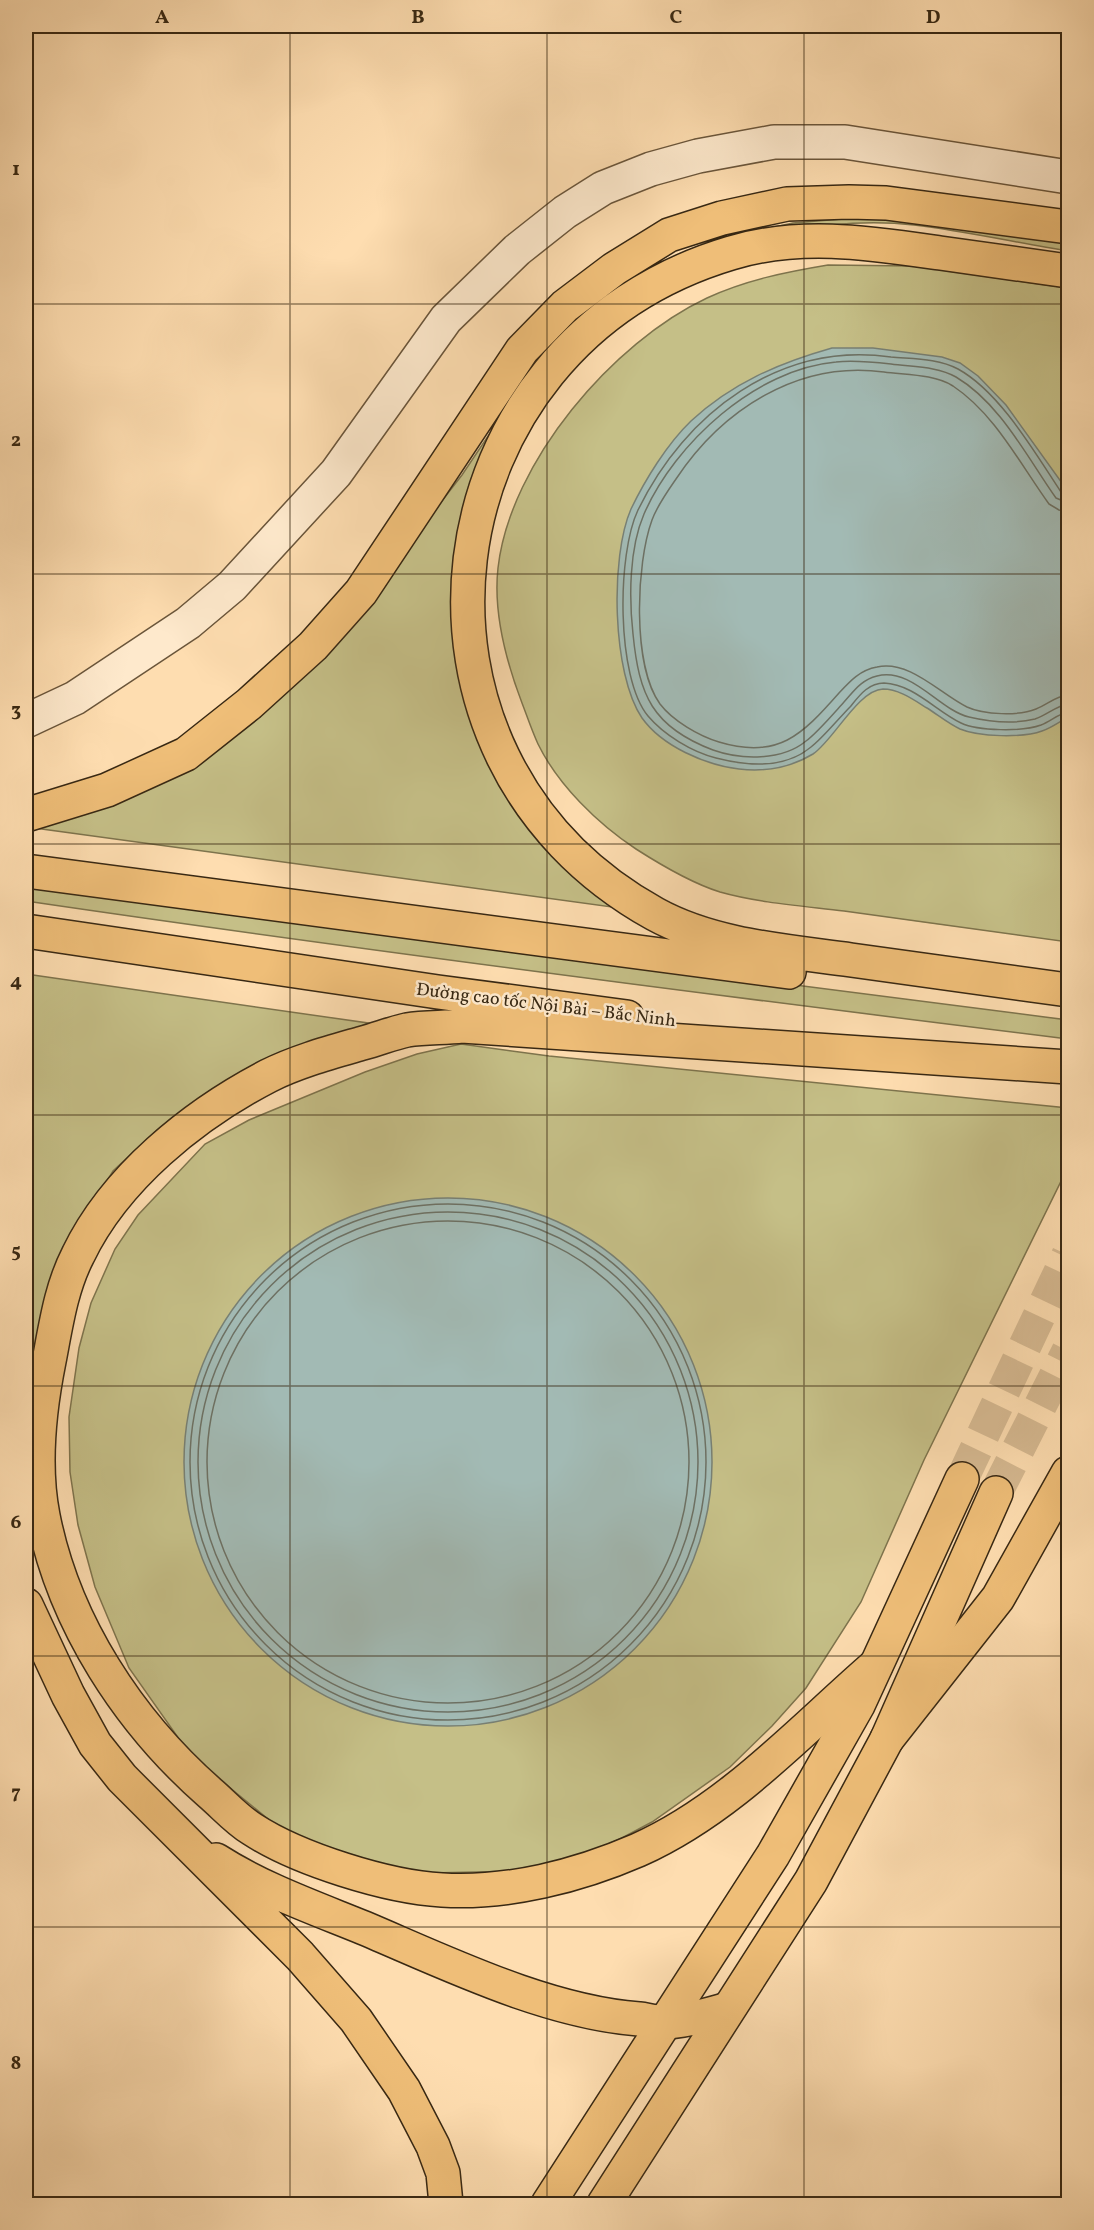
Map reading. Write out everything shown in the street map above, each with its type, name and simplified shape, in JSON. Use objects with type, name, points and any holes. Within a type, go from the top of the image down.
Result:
[{"type":"main road","points":[[26,815],[107,790],[186,754],[257,697],[313,646],[361,592],[522,350],[565,306],[614,268],[669,235],[722,218],[787,204],[849,202],[886,202],[1068,227]]},
{"type":"main road","points":[[1068,272],[848,240],[790,242],[734,252],[680,271],[629,298],[584,333],[545,375],[513,422],[489,474],[473,529],[466,586],[471,654],[481,699],[501,752],[537,811],[566,846],[608,884],[657,915],[707,935],[767,948],[1068,990]]},
{"type":"main road","points":[[26,872],[786,972],[1068,1003]]},
{"type":"main road","name":"Đường cao tốc Nội Bài – Bắc Ninh","points":[[26,931],[438,992],[746,1032],[1068,1065]]},
{"type":"main road","points":[[876,1665],[740,1785],[699,1814],[641,1848],[578,1873],[512,1887],[444,1891],[406,1886],[354,1873],[299,1852],[254,1831],[232,1815],[183,1770],[146,1729],[130,1708],[94,1650],[62,1581],[43,1515],[37,1451],[46,1378],[62,1295],[78,1254],[115,1198],[161,1149],[205,1114],[272,1074],[335,1051],[407,1030],[462,1026],[1068,1065]]},
{"type":"main road","points":[[887,1739],[998,1598],[1068,1473]]},
{"type":"main road","points":[[548,2205],[773,1855],[858,1705],[962,1479]]},
{"type":"main road","points":[[604,2205],[811,1881],[887,1739],[996,1493]]},
{"type":"main road","points":[[26,1605],[48,1657],[95,1744],[122,1778],[172,1831],[300,1956],[356,2020],[404,2090],[433,2146],[443,2173],[446,2205]]},
{"type":"main road","points":[[172,1831],[233,1871],[486,1980],[579,2009],[625,2018],[666,2022],[699,2018],[728,2009]]},
{"type":"street","points":[[26,721],[75,699],[188,623],[232,586],[336,473],[446,319],[517,250],[566,212],[603,188],[651,169],[698,156],[774,142],[845,142],[1068,177]]},
{"type":"shaded area","points":[[866,217],[925,220],[1068,242],[1068,251],[953,230],[894,223],[852,223],[788,231],[748,240],[672,269],[604,313],[547,369],[503,434],[473,507],[459,584],[465,664],[491,743],[524,801],[552,837],[584,869],[641,911],[27,827],[115,794],[171,768],[207,748],[275,696],[351,618],[462,475],[517,393],[552,353],[590,317],[642,278],[709,246],[757,231],[793,223]]},
{"type":"shaded area","points":[[828,265],[913,266],[1068,288],[1068,942],[766,902],[735,896],[698,884],[636,849],[607,828],[580,802],[546,759],[516,687],[499,619],[498,568],[507,528],[522,487],[545,448],[572,410],[603,375],[636,344],[672,318],[707,298],[751,281]]},
{"type":"shaded area","points":[[26,886],[1068,1020],[1068,1039],[547,973],[26,901]]},
{"type":"shaded area","points":[[26,974],[368,1023],[185,1111],[157,1130],[113,1171],[90,1209],[34,1354],[26,1398]]},
{"type":"shaded area","points":[[461,1044],[549,1056],[1068,1108],[1068,1167],[924,1460],[861,1602],[806,1688],[772,1726],[730,1767],[652,1822],[579,1857],[520,1871],[429,1873],[379,1865],[303,1838],[273,1823],[191,1756],[129,1668],[95,1587],[78,1525],[70,1472],[69,1417],[79,1348],[91,1303],[115,1249],[138,1215],[205,1144],[249,1120],[365,1072],[417,1054]]},
{"type":"water","points":[[832,348],[873,348],[942,357],[960,363],[978,376],[1006,405],[1067,490],[1068,717],[1049,728],[1034,733],[1013,736],[978,734],[956,727],[906,696],[883,689],[864,698],[821,748],[813,754],[786,766],[758,770],[726,767],[685,752],[661,737],[642,718],[632,698],[625,674],[617,615],[620,556],[624,530],[631,509],[650,474],[673,440],[707,408],[757,376],[793,360]]},
{"type":"water","points":[[448,1198],[499,1203],[549,1218],[594,1243],[634,1276],[667,1316],[692,1361],[707,1411],[712,1462],[707,1513],[692,1563],[667,1608],[634,1648],[594,1681],[549,1706],[499,1721],[448,1726],[397,1721],[347,1706],[302,1681],[262,1648],[229,1608],[204,1563],[189,1513],[184,1462],[189,1411],[204,1361],[229,1316],[262,1276],[302,1243],[347,1218],[397,1203]]},
{"type":"tunnel","points":[[962,1479],[1068,1255]]},
{"type":"tunnel","points":[[996,1493],[1068,1351]]}]
